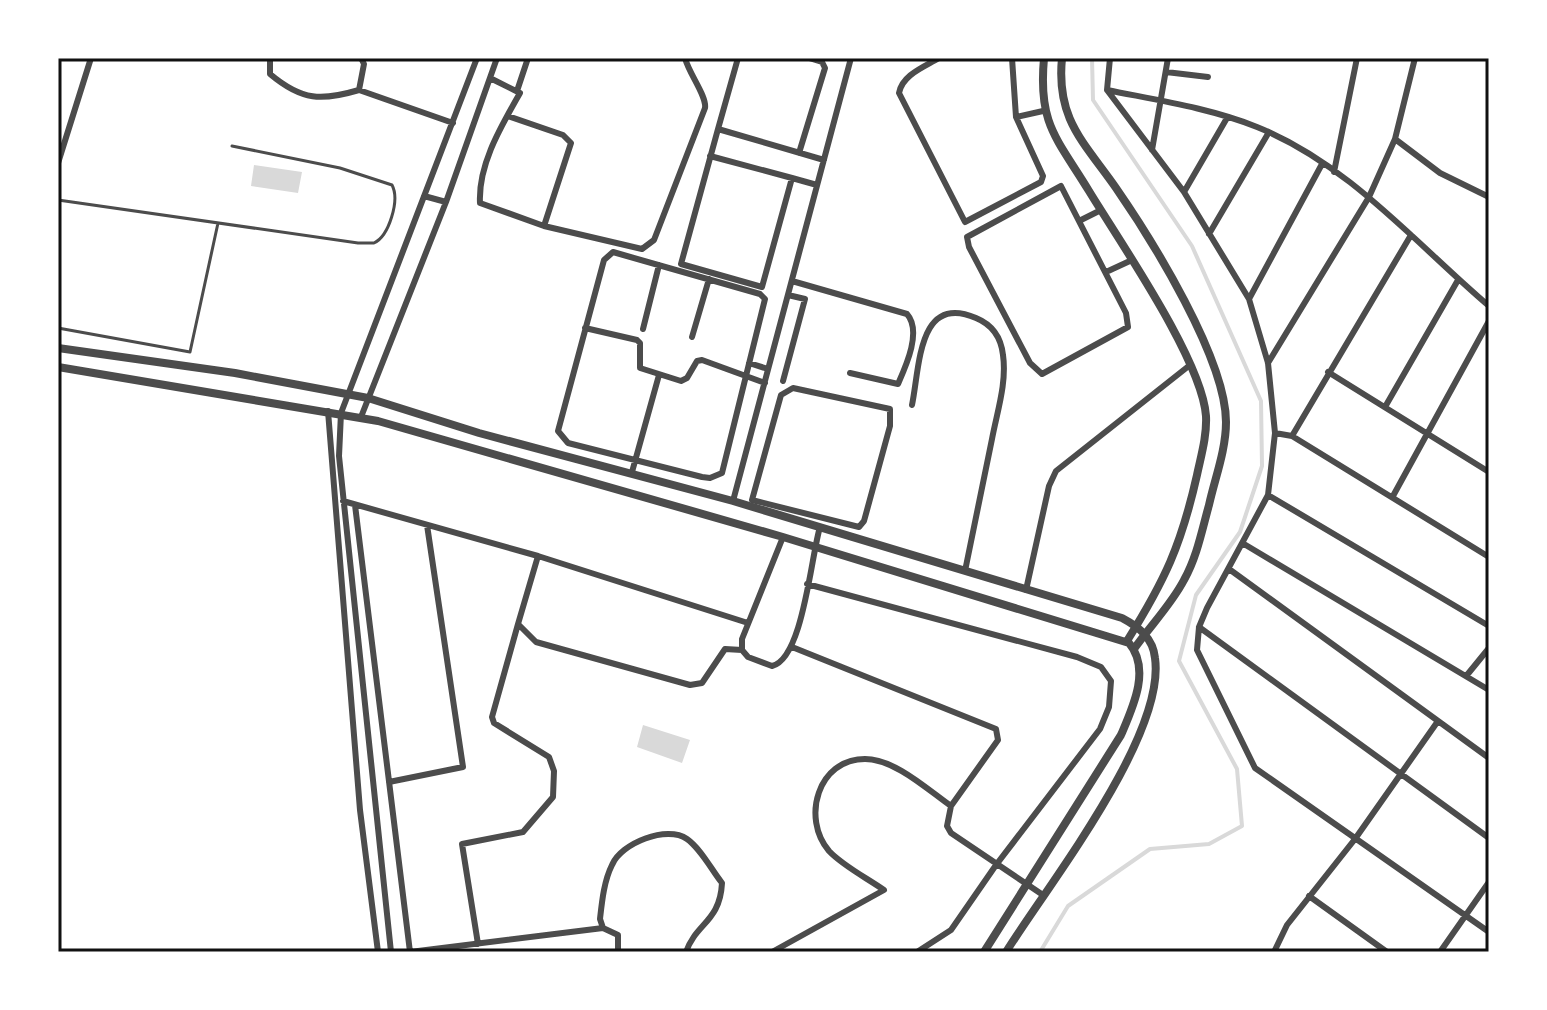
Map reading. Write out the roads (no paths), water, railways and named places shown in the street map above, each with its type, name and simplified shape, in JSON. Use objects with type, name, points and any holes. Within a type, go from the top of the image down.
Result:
[{"type":"street","points":[[58,163],[91,58]]},
{"type":"street","points":[[270,58],[270,74],[315,99],[327,100],[359,90],[453,123]]},
{"type":"street","points":[[391,952],[338,451],[341,413],[477,58]]},
{"type":"street","points":[[361,417],[446,202],[497,58]]},
{"type":"street","points":[[517,91],[528,58]]},
{"type":"street","points":[[490,78],[520,93],[483,174],[480,203],[544,226],[631,248],[649,247],[706,102],[689,75],[685,58]]},
{"type":"street","points":[[738,58],[681,264],[762,287],[792,178]]},
{"type":"street","points":[[799,153],[825,68],[822,62],[809,58]]},
{"type":"street","points":[[939,58],[910,75],[900,85],[899,93],[965,222],[1041,182],[1043,176],[1016,117],[1012,58]]},
{"type":"street","points":[[1044,58],[1043,111],[1190,365],[1206,415],[1202,452],[1174,560],[1127,641]]},
{"type":"street","points":[[1062,58],[1060,93],[1069,121],[1153,248],[1208,355],[1223,396],[1225,443],[1192,564],[1178,591],[1134,649]]},
{"type":"street","points":[[1110,58],[1107,90],[1184,192],[1249,299],[1268,363],[1275,433],[1268,495],[1199,627],[1197,650],[1255,768],[1489,932]]},
{"type":"street","points":[[1152,150],[1168,58]]},
{"type":"street","points":[[1334,172],[1357,58]]},
{"type":"street","points":[[1268,363],[1369,197],[1395,139],[1415,58]]},
{"type":"street","points":[[733,501],[853,59]]},
{"type":"street","points":[[359,90],[364,60]]},
{"type":"street","points":[[1166,72],[1208,77]]},
{"type":"street","points":[[1107,90],[1227,118],[1269,132],[1369,197],[1489,306]]},
{"type":"street","points":[[1016,117],[1043,111]]},
{"type":"street","points":[[508,116],[563,135],[571,143],[544,226]]},
{"type":"street","points":[[1184,192],[1227,118]]},
{"type":"street","points":[[718,129],[824,160]]},
{"type":"street","points":[[1209,234],[1269,132]]},
{"type":"street","points":[[1395,139],[1440,173],[1489,197]]},
{"type":"street","points":[[710,156],[817,185]]},
{"type":"street","points":[[1249,299],[1322,164]]},
{"type":"street","points":[[1061,186],[1079,221],[1126,313],[1128,327],[1048,373],[1037,372],[969,247],[967,237],[1061,186]]},
{"type":"street","points":[[424,196],[446,202]]},
{"type":"street","points":[[1079,221],[1101,210]]},
{"type":"street","points":[[1292,436],[1411,235]]},
{"type":"street","points":[[613,252],[659,265],[760,294],[765,299],[722,473],[717,476],[702,477],[568,443],[558,431],[607,255],[613,252]]},
{"type":"street","points":[[1106,272],[1132,260]]},
{"type":"street","points":[[643,329],[659,265]]},
{"type":"street","points":[[692,337],[709,279]]},
{"type":"street","points":[[1385,407],[1458,280]]},
{"type":"street","points":[[792,281],[907,314],[913,320],[913,334],[898,384],[850,373]]},
{"type":"street","points":[[783,381],[810,286]]},
{"type":"street","points":[[788,295],[805,299]]},
{"type":"street","points":[[912,405],[926,336],[934,319],[944,312],[960,312],[990,325],[1001,340],[1002,391],[965,571]]},
{"type":"street","points":[[1393,496],[1489,321]]},
{"type":"street","points":[[585,328],[637,340],[640,343],[640,368],[659,375],[681,381],[687,378],[697,361],[702,360],[765,383]]},
{"type":"street","points":[[58,348],[187,366],[368,398],[479,433],[733,501],[821,524],[851,527],[859,527],[864,521],[890,426],[890,409],[793,388],[781,395],[752,500],[821,524],[965,571],[1122,618],[1145,633],[1155,657],[1155,674],[1143,729],[1091,822],[1006,952]]},
{"type":"street","points":[[749,363],[768,369]]},
{"type":"street","points":[[1026,590],[1049,486],[1056,471],[1190,365]]},
{"type":"street","points":[[58,367],[361,417],[814,546],[1127,641],[1134,649],[1140,667],[1136,697],[1121,735],[984,952]]},
{"type":"street","points":[[1328,372],[1489,472]]},
{"type":"street","points":[[632,472],[659,375]]},
{"type":"street","points":[[759,404],[777,408]]},
{"type":"street","points":[[328,411],[360,810],[378,952]]},
{"type":"street","points":[[1275,433],[1292,436],[1489,557]]},
{"type":"street","points":[[1268,495],[1489,626]]},
{"type":"street","points":[[343,501],[538,556],[748,623]]},
{"type":"street","points":[[355,505],[410,952],[603,928],[618,935],[618,952]]},
{"type":"street","points":[[518,624],[536,642],[690,685],[702,683],[725,649],[742,650],[748,657],[772,666],[781,664],[792,647],[821,524]]},
{"type":"street","points":[[389,782],[463,767],[427,525]]},
{"type":"street","points":[[742,650],[748,623],[783,537]]},
{"type":"street","points":[[1244,544],[1489,690]]},
{"type":"street","points":[[478,944],[462,844],[523,832],[548,805],[555,787],[549,757],[494,723],[492,717],[538,556]]},
{"type":"street","points":[[1229,569],[1489,758]]},
{"type":"street","points":[[807,584],[1077,657],[1107,673],[1111,693],[1100,729],[996,865],[951,930],[917,952]]},
{"type":"street","points":[[1199,627],[1489,838]]},
{"type":"street","points":[[792,647],[996,729],[998,740],[992,751],[946,817],[951,833],[1043,895]]},
{"type":"street","points":[[1467,675],[1489,648]]},
{"type":"street","points":[[1274,952],[1287,925],[1355,839],[1438,721]]},
{"type":"street","points":[[772,952],[884,890],[828,850],[815,815],[814,800],[830,776],[849,762],[866,759],[878,761],[899,771],[951,806]]},
{"type":"street","points":[[603,928],[600,919],[603,899],[612,863],[620,853],[652,836],[684,837],[722,883],[715,914],[691,939],[686,952]]},
{"type":"street","points":[[1440,952],[1489,882]]},
{"type":"street","points":[[1309,896],[1387,952]]},
{"type":"lane","points":[[58,200],[374,243],[385,234],[395,200],[395,190],[386,182],[340,168],[232,146]]},
{"type":"lane","points":[[187,366],[218,223]]},
{"type":"lane","points":[[58,328],[190,352]]},
{"type":"waterway","points":[[1040,952],[1068,906],[1150,849],[1209,844],[1242,826],[1237,769],[1179,661],[1196,595],[1240,532],[1262,466],[1261,401],[1192,246],[1093,100],[1092,58]]}]
